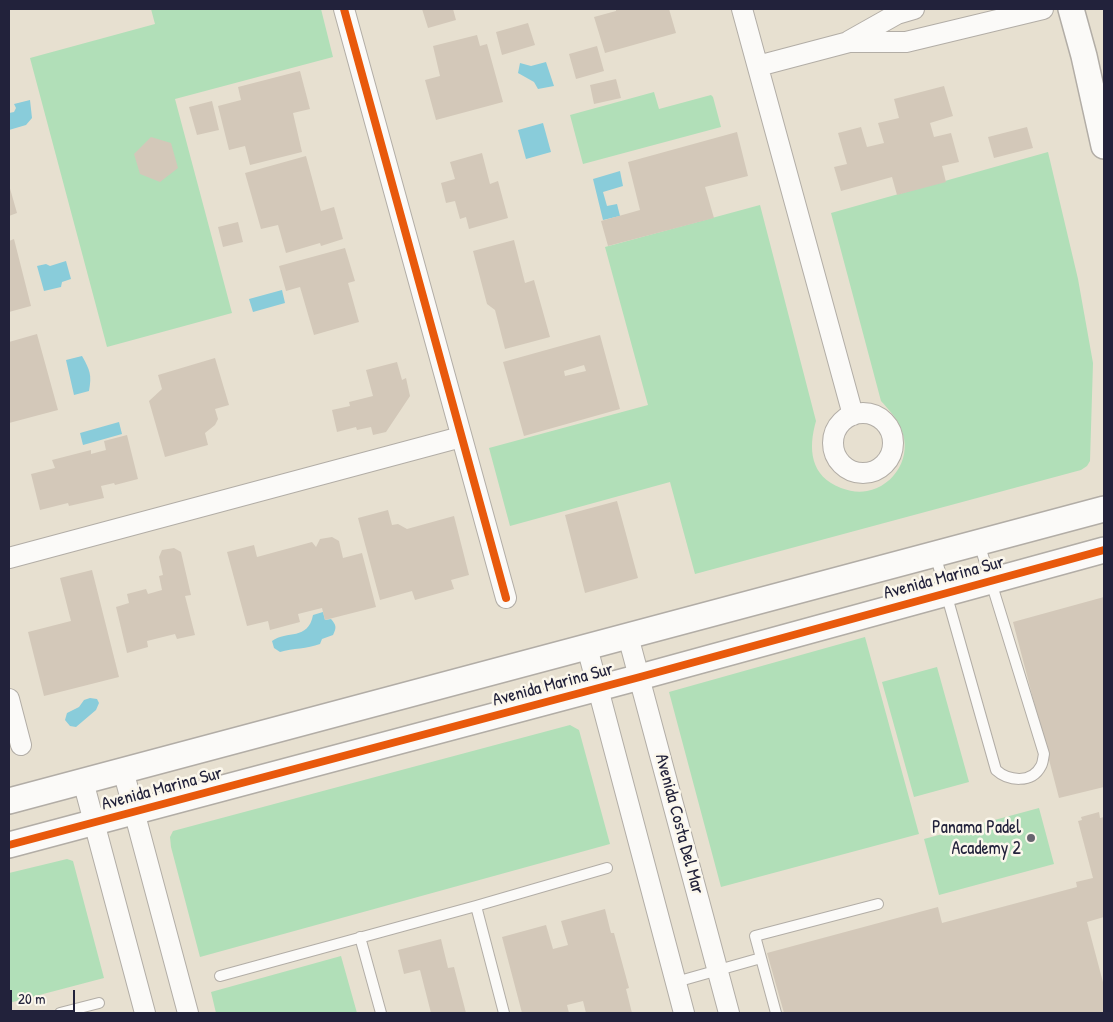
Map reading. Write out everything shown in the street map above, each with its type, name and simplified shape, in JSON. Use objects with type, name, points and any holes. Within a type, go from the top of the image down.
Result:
[{"type":"street","points":[[344,9],[506,598]]},
{"type":"street","points":[[742,9],[853,415]]},
{"type":"street","points":[[849,42],[896,14],[914,9]]},
{"type":"street","points":[[758,66],[849,42],[906,42],[1043,9]]},
{"type":"street","points":[[1071,9],[1084,56],[1104,146]]},
{"type":"street","points":[[9,558],[462,437]]},
{"type":"street","name":"Avenida Marina Sur","points":[[9,801],[1104,509]]},
{"type":"street","name":"Avenida Marina Sur","points":[[9,845],[596,689],[1104,550]]},
{"type":"street","name":"Avenida Costa Del Mar","points":[[628,636],[729,1013]]},
{"type":"street","points":[[587,647],[596,689],[684,1013]]},
{"type":"street","points":[[9,700],[21,745]]},
{"type":"street","points":[[123,770],[188,1013]]},
{"type":"street","points":[[83,781],[145,1013]]},
{"type":"lane","points":[[935,554],[996,770],[1002,776],[1016,780],[1033,775],[1041,766],[1044,754],[979,543]]},
{"type":"lane","points":[[220,976],[607,868]]},
{"type":"lane","points":[[776,1013],[756,936],[878,904]]},
{"type":"lane","points":[[476,906],[504,1013]]},
{"type":"lane","points":[[360,937],[380,1013]]},
{"type":"lane","points":[[676,982],[762,958]]},
{"type":"lane","points":[[60,1013],[99,1003]]},
{"type":"green space","points":[[151,9],[321,9],[333,57],[175,99],[232,313],[107,347],[30,58],[155,24]]},
{"type":"green space","points":[[654,92],[659,109],[711,95],[721,127],[583,164],[570,115]]},
{"type":"green space","points":[[1048,152],[1078,279],[1093,363],[1090,461],[1087,466],[1081,470],[695,574],[670,482],[510,526],[489,448],[648,405],[605,247],[760,205],[816,421],[812,451],[817,469],[831,483],[851,491],[867,491],[886,483],[899,468],[903,459],[904,439],[893,414],[881,401],[831,213]]},
{"type":"green space","points":[[865,637],[919,834],[721,887],[669,692]]},
{"type":"green space","points":[[937,667],[969,782],[914,797],[882,682]]},
{"type":"green space","points":[[570,725],[579,730],[610,844],[200,957],[171,847],[170,837],[173,831]]},
{"type":"green space","points":[[1039,808],[1054,864],[939,895],[924,839]]},
{"type":"green space","points":[[67,859],[73,861],[104,978],[9,1003],[9,873]]},
{"type":"green space","points":[[341,956],[357,1013],[216,1013],[211,992]]},
{"type":"water","points":[[546,62],[554,86],[538,89],[534,82],[518,73],[520,63],[531,66]]},
{"type":"water","points":[[30,100],[32,118],[26,125],[9,130],[9,113],[14,112],[16,108],[14,104]]},
{"type":"water","points":[[543,123],[551,152],[526,159],[518,130]]},
{"type":"water","points":[[620,171],[623,186],[603,192],[607,206],[617,204],[620,216],[603,220],[593,179]]},
{"type":"water","points":[[66,261],[71,279],[62,282],[61,287],[44,291],[37,266],[46,264],[50,266]]},
{"type":"water","points":[[282,290],[285,303],[253,312],[249,299]]},
{"type":"water","points":[[82,356],[90,373],[89,391],[74,395],[66,360]]},
{"type":"water","points":[[119,422],[122,434],[83,445],[80,433]]},
{"type":"water","points":[[323,612],[325,620],[331,619],[335,625],[333,635],[322,639],[320,644],[310,647],[280,652],[274,648],[272,641],[302,632],[307,628],[313,615]]},
{"type":"water","points":[[90,698],[97,699],[99,703],[96,710],[76,727],[70,726],[65,720],[67,713],[79,707],[84,700]]},
{"type":"building","points":[[422,9],[453,9],[456,20],[428,28]]},
{"type":"building","points":[[616,9],[669,9],[676,33],[605,53],[594,17],[616,11]]},
{"type":"building","points":[[528,23],[535,45],[502,55],[496,32]]},
{"type":"building","points":[[477,35],[480,46],[487,44],[503,102],[436,120],[425,80],[440,76],[433,46]]},
{"type":"building","points":[[597,46],[604,71],[576,79],[569,54]]},
{"type":"building","points":[[300,71],[310,109],[293,113],[302,152],[250,165],[245,146],[229,150],[218,106],[241,100],[238,87]]},
{"type":"building","points":[[616,79],[621,98],[594,104],[590,85]]},
{"type":"building","points":[[944,86],[953,116],[930,123],[934,137],[951,133],[959,162],[942,166],[946,182],[897,195],[892,177],[841,191],[834,167],[847,164],[838,133],[861,127],[867,147],[884,143],[878,123],[899,118],[894,99]]},
{"type":"building","points":[[212,101],[219,130],[197,135],[189,107]]},
{"type":"building","points":[[1027,127],[1033,148],[994,158],[988,137]]},
{"type":"building","points":[[737,132],[748,176],[705,187],[714,218],[608,246],[601,221],[640,210],[628,162]]},
{"type":"building","points":[[151,137],[171,143],[178,168],[160,182],[140,174],[134,154]]},
{"type":"building","points":[[482,153],[490,184],[498,181],[508,218],[469,229],[466,217],[460,219],[455,201],[446,203],[441,183],[455,179],[450,162]]},
{"type":"building","points":[[306,156],[321,211],[334,207],[343,239],[321,246],[320,243],[286,253],[278,225],[261,229],[245,173]]},
{"type":"building","points":[[9,185],[17,213],[9,216]]},
{"type":"building","points":[[238,222],[243,242],[223,247],[218,227]]},
{"type":"building","points":[[14,239],[31,306],[9,312],[9,241]]},
{"type":"building","points":[[514,240],[525,283],[534,280],[550,337],[505,349],[495,310],[487,304],[473,251]]},
{"type":"building","points":[[345,248],[355,281],[348,283],[359,322],[314,335],[300,287],[286,291],[279,266]]},
{"type":"building","points":[[37,334],[58,410],[9,423],[9,342]]},
{"type":"building","points":[[600,335],[620,409],[524,436],[503,362]],"holes":[[[584,365],[586,371],[565,376],[564,371]]]},
{"type":"building","points":[[215,358],[229,405],[215,409],[218,419],[215,425],[205,433],[208,445],[165,457],[149,401],[162,389],[158,375]]},
{"type":"building","points":[[397,362],[402,380],[406,378],[410,396],[386,432],[373,435],[371,427],[357,430],[356,427],[337,432],[332,410],[350,406],[349,402],[373,396],[366,370]]},
{"type":"building","points":[[127,435],[138,479],[115,485],[114,483],[101,486],[104,498],[69,506],[68,503],[40,510],[31,474],[55,468],[52,460],[91,450],[91,454],[106,450],[104,441]]},
{"type":"building","points":[[617,501],[638,578],[585,593],[565,515]]},
{"type":"building","points":[[388,510],[392,525],[398,524],[407,529],[454,516],[469,575],[451,580],[454,589],[415,600],[412,591],[380,600],[358,518]]},
{"type":"building","points":[[332,537],[339,541],[343,558],[362,553],[376,607],[325,620],[322,608],[298,614],[300,622],[270,630],[268,621],[247,626],[227,552],[254,545],[257,557],[312,542],[316,547],[320,539]]},
{"type":"building","points":[[174,548],[181,552],[191,595],[185,596],[195,635],[177,639],[175,634],[147,641],[148,647],[127,653],[116,607],[129,603],[127,594],[146,589],[148,594],[162,590],[159,576],[163,575],[159,557],[162,550]]},
{"type":"building","points":[[92,570],[119,677],[44,696],[28,632],[71,621],[60,578]]},
{"type":"building","points":[[1104,597],[1104,787],[1059,798],[1013,622]]},
{"type":"building","points":[[1099,812],[1100,818],[1104,817],[1104,917],[1087,922],[1104,986],[1104,1013],[784,1013],[767,953],[938,907],[942,923],[1077,887],[1076,882],[1093,878],[1078,821],[1082,820],[1081,817]]},
{"type":"building","points":[[605,909],[611,933],[614,933],[629,988],[626,989],[632,1013],[586,1013],[583,1001],[567,1005],[569,1013],[522,1013],[502,937],[546,925],[553,949],[568,945],[561,921]]},
{"type":"building","points":[[441,939],[448,968],[454,967],[466,1013],[431,1013],[420,970],[404,974],[398,950]]},
{"type":"cycle path","points":[[344,9],[506,598]]},
{"type":"cycle path","points":[[9,845],[640,677],[1104,550]]},
{"type":"place","name":"Panama Padel Academy 2","points":[[1031,838]]}]
